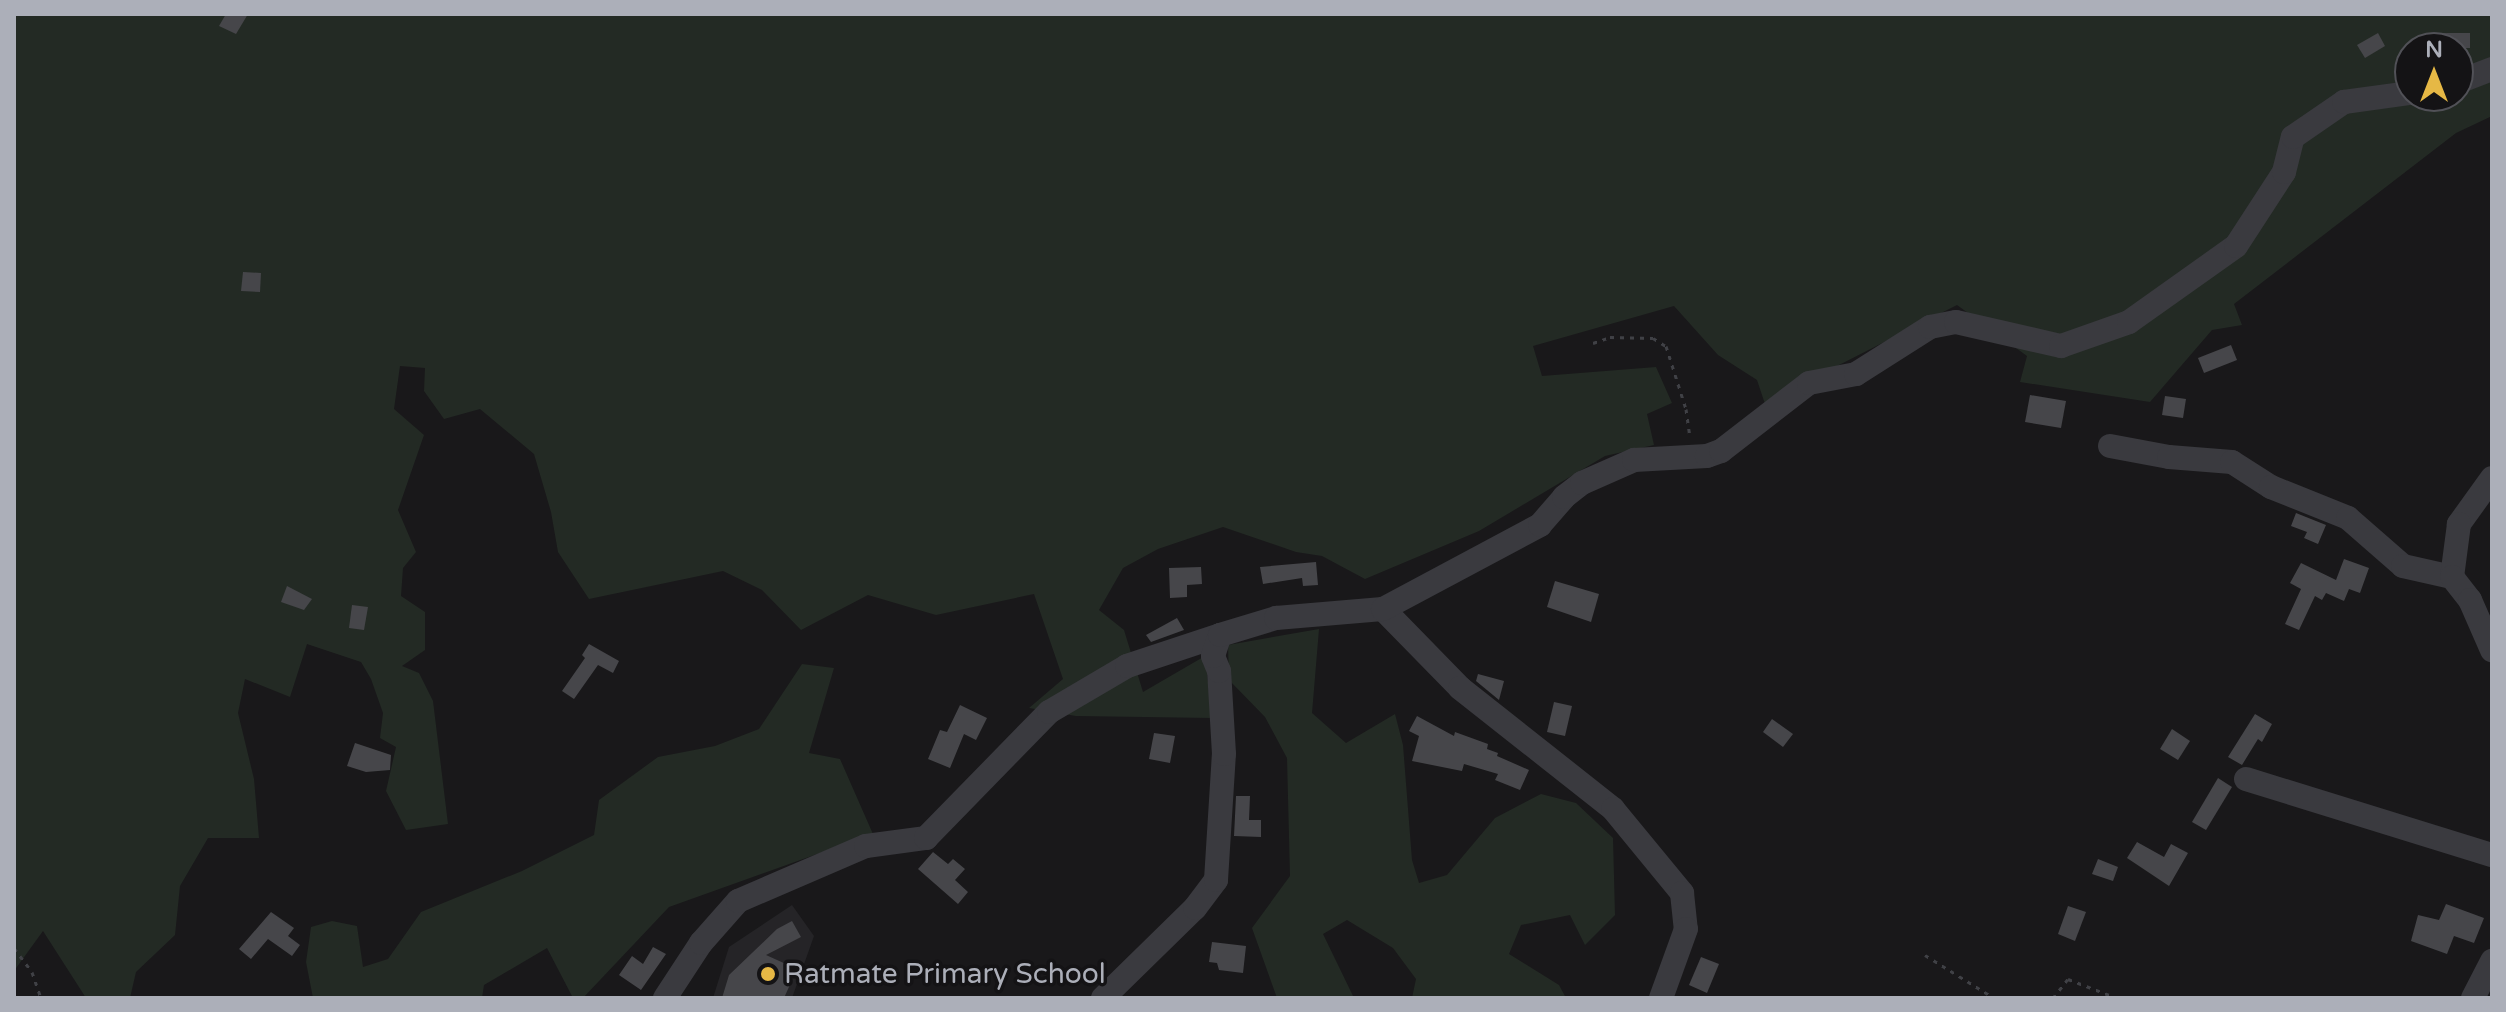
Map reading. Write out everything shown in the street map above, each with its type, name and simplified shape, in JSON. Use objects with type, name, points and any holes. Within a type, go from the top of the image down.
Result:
[{"type":"street","points":[[665,998],[701,943],[738,901],[866,846],[926,838],[1049,712],[1127,666],[1276,618],[1383,609],[1540,525],[1564,497],[1615,466],[1657,456],[1693,456],[1721,451],[1809,383],[1856,374],[1930,327],[1956,322],[2061,346],[2129,322],[2236,246],[2284,172],[2293,137],[2344,102],[2394,95]]},
{"type":"street","points":[[2110,446],[2169,457],[2232,462],[2271,487],[2348,518],[2403,566],[2452,577],[2470,600],[2492,650]]},
{"type":"street","points":[[2452,577],[2459,524],[2492,478]]},
{"type":"street","points":[[1383,609],[1460,688],[1613,809],[1682,893],[1686,929],[1661,998]]},
{"type":"street","points":[[1103,998],[1195,908],[1216,880],[1224,754],[1219,671],[1213,656],[1220,635]]},
{"type":"street","points":[[2246,779],[2492,855]]},
{"type":"street","points":[[2473,998],[2492,961]]},
{"type":"path","points":[[1593,343],[1610,337],[1653,338],[1666,346],[1686,409],[1693,456]]},
{"type":"path","points":[[14,948],[32,972],[41,998]]},
{"type":"path","points":[[1925,955],[1994,998]]},
{"type":"path","points":[[2053,998],[2068,979],[2117,998]]},
{"type":"shaded area","points":[[14,14],[2492,14],[2492,116],[2456,133],[2234,304],[2242,325],[2212,330],[2150,402],[2020,382],[2027,356],[1957,305],[1839,365],[1766,407],[1757,380],[1718,355],[1674,306],[1533,346],[1542,376],[1656,367],[1672,403],[1647,414],[1654,445],[1605,456],[1479,531],[1365,579],[1322,556],[1296,552],[1223,527],[1158,549],[1123,568],[1099,610],[1124,630],[1143,692],[1205,656],[1212,718],[1076,716],[1029,708],[1063,679],[1034,594],[936,615],[868,595],[801,630],[762,590],[723,571],[589,599],[558,552],[551,512],[534,454],[480,409],[444,419],[424,391],[425,368],[400,366],[394,409],[424,435],[398,510],[416,552],[403,568],[401,596],[425,612],[425,650],[402,666],[419,673],[433,701],[448,824],[406,830],[386,791],[396,747],[380,738],[383,713],[371,679],[361,662],[307,644],[290,697],[245,679],[238,713],[254,779],[259,838],[208,838],[180,886],[175,935],[136,972],[130,998],[86,998],[43,931],[14,971]]},
{"type":"shaded area","points":[[1319,629],[1312,713],[1346,743],[1395,714],[1403,745],[1412,860],[1419,883],[1447,875],[1495,818],[1541,794],[1576,803],[1613,838],[1615,915],[1585,945],[1570,915],[1521,925],[1509,954],[1559,985],[1566,998],[1412,998],[1416,979],[1393,948],[1347,920],[1323,934],[1354,998],[1277,998],[1252,928],[1290,876],[1287,758],[1265,717],[1229,680],[1228,645]]},
{"type":"shaded area","points":[[802,664],[834,668],[809,753],[840,759],[873,834],[669,907],[583,998],[573,998],[547,948],[484,985],[482,998],[313,998],[306,962],[311,927],[332,921],[357,926],[363,967],[388,959],[421,912],[522,871],[594,835],[599,800],[658,757],[715,746],[759,729]]},
{"type":"shaded area","points":[[792,905],[814,936],[792,998],[713,998],[729,947]]},
{"type":"building","points":[[226,14],[248,14],[236,34],[219,26]]},
{"type":"building","points":[[2378,33],[2385,46],[2365,58],[2357,45]]},
{"type":"building","points":[[243,272],[261,273],[260,292],[241,291]]},
{"type":"building","points":[[2231,345],[2237,360],[2204,373],[2198,358]]},
{"type":"building","points":[[2030,395],[2066,401],[2061,428],[2025,422]]},
{"type":"building","points":[[2165,396],[2186,399],[2183,418],[2162,415]]},
{"type":"building","points":[[2296,513],[2326,525],[2318,544],[2304,538],[2307,532],[2291,526]]},
{"type":"building","points":[[2344,559],[2369,568],[2360,593],[2349,589],[2344,601],[2326,593],[2322,600],[2315,596],[2299,630],[2285,624],[2301,589],[2290,583],[2301,563],[2336,580]]},
{"type":"building","points":[[1316,562],[1318,585],[1303,586],[1302,578],[1263,584],[1260,567]]},
{"type":"building","points":[[1201,567],[1202,584],[1187,585],[1187,597],[1170,598],[1169,568]]},
{"type":"building","points":[[1555,581],[1599,594],[1591,622],[1547,607]]},
{"type":"building","points":[[287,586],[312,599],[304,610],[281,602]]},
{"type":"building","points":[[352,605],[368,607],[364,630],[349,628]]},
{"type":"building","points":[[1177,618],[1184,630],[1151,642],[1146,635]]},
{"type":"building","points":[[589,644],[619,661],[613,673],[598,665],[574,699],[562,691],[585,658],[582,655]]},
{"type":"building","points":[[1478,674],[1504,681],[1499,700],[1476,681]]},
{"type":"building","points":[[1554,702],[1572,706],[1565,736],[1547,732]]},
{"type":"building","points":[[960,705],[987,718],[976,740],[964,734],[950,768],[928,759],[940,730],[947,732]]},
{"type":"building","points":[[2255,714],[2272,724],[2262,742],[2258,739],[2242,765],[2228,757]]},
{"type":"building","points":[[1417,716],[1454,736],[1455,732],[1488,744],[1487,749],[1498,753],[1497,756],[1529,770],[1520,790],[1495,780],[1498,774],[1464,764],[1462,771],[1412,761],[1419,736],[1409,731]]},
{"type":"building","points":[[1772,719],[1793,734],[1783,747],[1763,732]]},
{"type":"building","points":[[2172,729],[2190,741],[2178,760],[2160,749]]},
{"type":"building","points":[[1154,733],[1175,736],[1170,763],[1149,759]]},
{"type":"building","points":[[355,743],[391,755],[390,770],[366,772],[347,766]]},
{"type":"building","points":[[2218,778],[2232,787],[2206,830],[2192,822]]},
{"type":"building","points":[[1236,796],[1250,796],[1249,820],[1261,820],[1261,837],[1234,836]]},
{"type":"building","points":[[2137,842],[2164,857],[2171,844],[2188,853],[2169,886],[2127,858]]},
{"type":"building","points":[[933,852],[948,864],[953,859],[965,869],[955,880],[968,892],[958,904],[918,869]]},
{"type":"building","points":[[2098,859],[2118,867],[2113,881],[2092,874]]},
{"type":"building","points":[[2446,904],[2484,918],[2474,943],[2454,936],[2447,954],[2411,941],[2418,915],[2439,920]]},
{"type":"building","points":[[2068,906],[2086,912],[2075,941],[2058,934]]},
{"type":"building","points":[[271,912],[294,928],[288,936],[300,945],[292,956],[268,939],[251,959],[239,949]]},
{"type":"building","points":[[792,921],[801,937],[766,955],[797,969],[784,998],[722,998],[729,975],[777,929]]},
{"type":"building","points":[[1212,942],[1246,946],[1243,973],[1219,970],[1217,963],[1209,962]]},
{"type":"building","points":[[653,947],[666,954],[641,990],[619,975],[632,956],[643,964]]},
{"type":"building","points":[[1701,957],[1719,964],[1707,993],[1689,985]]},
{"type":"place","name":"Ratmate Primary School","points":[[768,974]]}]
